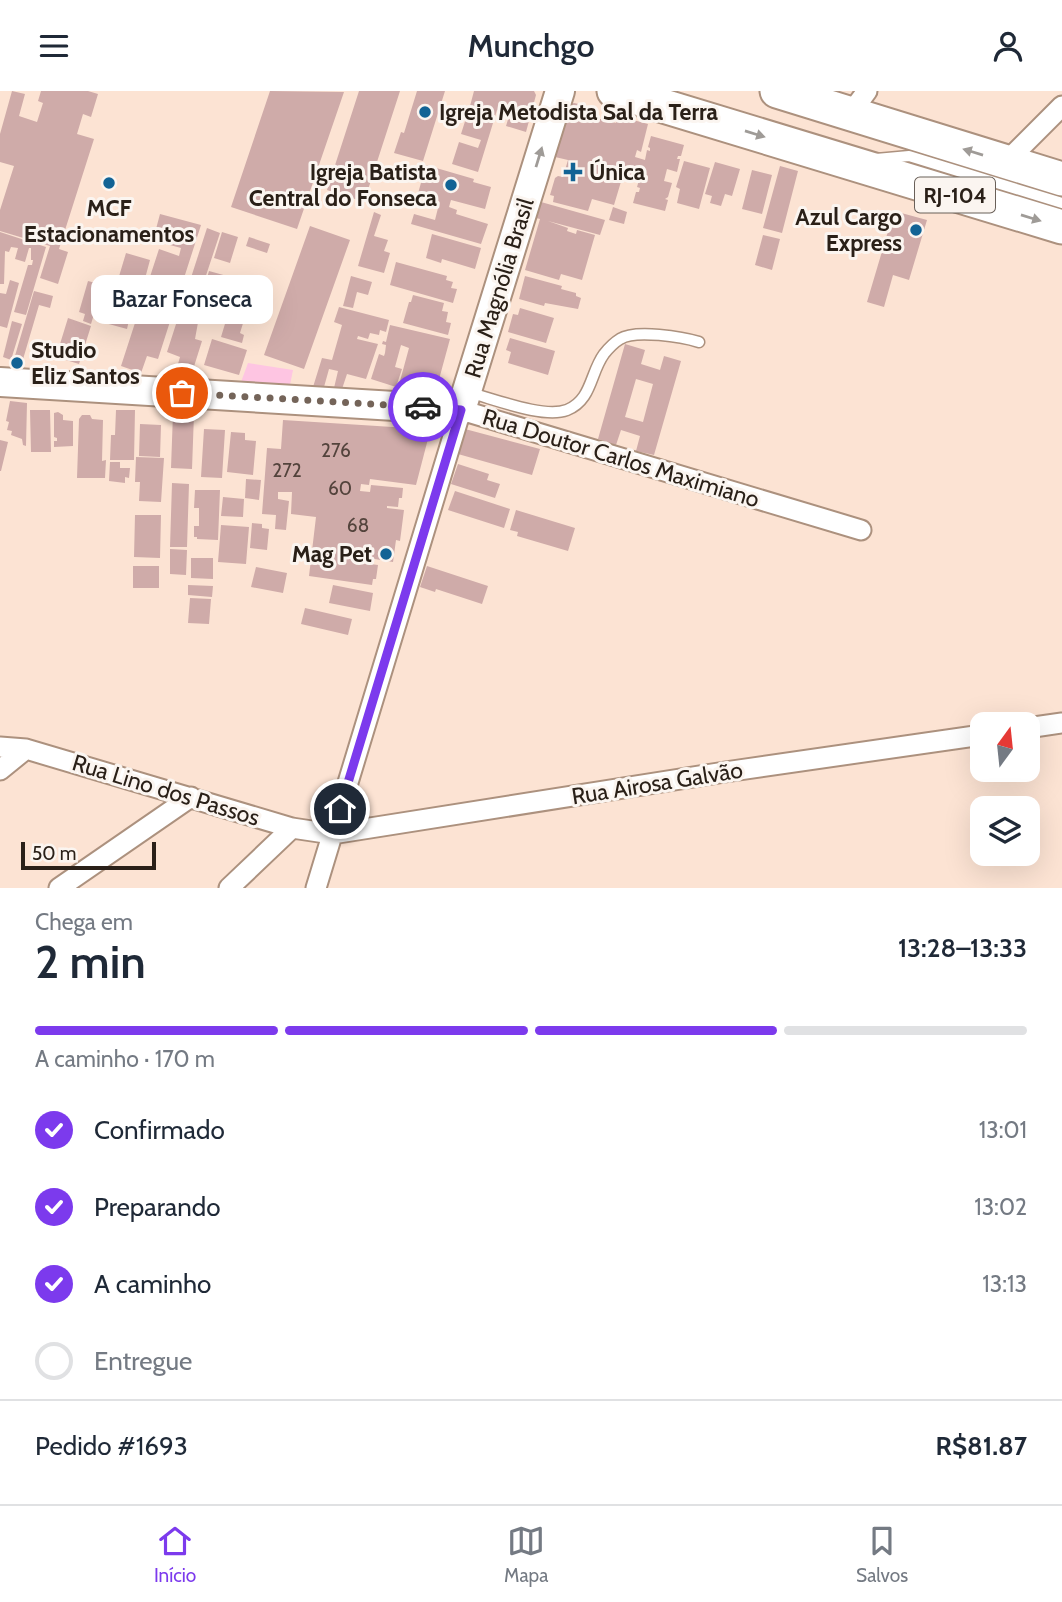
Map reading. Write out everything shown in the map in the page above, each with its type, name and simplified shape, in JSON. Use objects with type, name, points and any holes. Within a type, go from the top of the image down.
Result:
[{"type":"highway","name":"RJ-104","points":[[614,91],[1062,227]]},
{"type":"highway","name":"RJ-104","points":[[778,91],[859,102],[1006,162],[1062,179]]},
{"type":"main road","name":"Rua Magnólia Brasil","points":[[464,401],[560,91]]},
{"type":"main road","name":"Rua Doutor Carlos Maximiano","points":[[0,381],[464,401]]},
{"type":"street","points":[[1006,162],[1062,106]]},
{"type":"street","name":"Rua Doutor Carlos Maximiano","points":[[464,401],[861,530]]},
{"type":"street","name":"Rua Magnólia Brasil","points":[[316,888],[464,401]]},
{"type":"street","points":[[1040,726],[1062,723]]},
{"type":"street","name":"Rua Airosa Galvão","points":[[332,834],[970,737]]},
{"type":"street","name":"Rua Lino dos Passos","points":[[0,747],[26,749],[292,828],[332,834]]},
{"type":"street","points":[[0,770],[26,749]]},
{"type":"street","points":[[59,888],[191,797]]},
{"type":"street","points":[[229,888],[292,828]]},
{"type":"lane","points":[[848,162],[909,156],[1062,203]]},
{"type":"lane","points":[[464,401],[545,412],[564,411],[580,402],[604,354],[621,337],[643,335],[688,338],[699,342]]},
{"type":"shaded area","points":[[248,363],[293,370],[290,385],[241,382]]},
{"type":"building","points":[[12,91],[25,94],[19,116],[37,122],[43,103],[38,101],[41,91],[88,91],[98,94],[91,117],[83,114],[77,134],[94,139],[59,249],[68,252],[58,284],[40,278],[50,246],[0,231],[0,210],[14,166],[0,162],[0,134]]},
{"type":"building","points":[[270,91],[344,92],[297,229],[231,207]]},
{"type":"building","points":[[359,91],[400,91],[364,202],[327,190]]},
{"type":"building","name":"Igreja Metodista Sal da Terra","points":[[417,91],[445,91],[423,161],[394,153],[401,132],[404,133]]},
{"type":"building","points":[[474,91],[534,91],[536,95],[526,132],[506,126],[510,113],[497,110],[478,172],[452,164],[459,142],[478,148],[481,140],[461,134],[468,112],[482,116],[484,110],[470,106]]},
{"type":"building","points":[[570,104],[588,106],[585,115],[616,123],[618,116],[648,124],[641,152],[637,150],[635,157],[645,160],[647,150],[650,151],[648,147],[651,136],[684,145],[681,156],[677,159],[680,159],[677,172],[667,169],[664,181],[672,183],[665,199],[668,200],[665,211],[633,203],[636,192],[639,192],[639,180],[623,175],[614,205],[592,199],[588,211],[553,202],[554,196],[550,195],[555,178],[563,177],[568,160],[555,157]]},
{"type":"building","points":[[684,161],[710,168],[699,209],[677,203],[680,189],[676,187]]},
{"type":"building","points":[[715,162],[740,169],[732,196],[725,194],[721,206],[710,203],[712,196],[705,194]]},
{"type":"building","points":[[426,165],[474,179],[473,182],[491,187],[485,209],[451,200],[449,207],[457,210],[456,214],[488,224],[481,244],[411,224],[414,214],[435,220],[439,204],[417,197]]},
{"type":"building","points":[[780,166],[798,171],[782,233],[763,228]]},
{"type":"building","points":[[752,170],[772,175],[762,214],[742,209]]},
{"type":"building","points":[[541,202],[605,220],[600,235],[548,221],[576,234],[577,230],[595,235],[582,280],[561,274],[559,280],[525,270],[540,219],[536,218]]},
{"type":"building","points":[[613,207],[627,212],[624,224],[609,220]]},
{"type":"building","points":[[894,211],[927,220],[909,280],[893,275],[884,307],[867,302]]},
{"type":"building","points":[[374,212],[381,215],[374,236],[388,240],[384,251],[390,253],[384,273],[358,266]]},
{"type":"building","points":[[160,214],[201,225],[158,359],[147,356],[141,373],[121,366],[159,249],[179,256],[181,248],[159,242],[162,230],[156,229]]},
{"type":"building","points":[[310,226],[350,240],[304,369],[264,355]]},
{"type":"building","points":[[207,228],[220,233],[193,315],[199,317],[195,339],[202,341],[191,376],[176,371],[180,357],[167,352]]},
{"type":"building","points":[[0,232],[46,247],[26,315],[14,312],[28,265],[32,265],[31,248],[25,262],[15,259],[18,248],[11,247],[9,252],[5,251],[4,284],[0,284]]},
{"type":"building","points":[[222,232],[238,237],[230,263],[214,258]]},
{"type":"building","points":[[432,234],[481,248],[475,269],[442,259],[441,263],[426,258]]},
{"type":"building","points":[[763,235],[780,239],[772,270],[755,265]]},
{"type":"building","points":[[249,237],[270,244],[267,253],[246,246]]},
{"type":"building","points":[[126,253],[150,260],[143,286],[135,283],[126,315],[130,316],[127,329],[105,323]]},
{"type":"building","points":[[396,262],[447,276],[446,280],[453,282],[451,288],[457,289],[453,303],[390,285]]},
{"type":"building","points":[[209,271],[227,276],[218,306],[200,301]]},
{"type":"building","points":[[351,276],[372,282],[368,295],[357,292],[353,308],[343,306]]},
{"type":"building","points":[[525,276],[562,286],[561,289],[576,293],[576,296],[581,298],[578,309],[545,303],[544,306],[519,299]]},
{"type":"building","points":[[10,280],[19,283],[7,328],[0,326],[0,293],[6,294]]},
{"type":"building","points":[[88,281],[103,285],[91,324],[83,321],[85,314],[79,312]]},
{"type":"building","points":[[34,291],[53,296],[50,308],[39,305],[21,366],[12,366]]},
{"type":"building","points":[[413,295],[444,303],[442,311],[448,312],[446,322],[451,323],[448,335],[403,323]]},
{"type":"building","points":[[231,304],[241,307],[237,318],[244,320],[240,333],[244,335],[242,343],[221,337]]},
{"type":"building","points":[[339,307],[389,320],[386,332],[380,330],[379,335],[370,333],[368,339],[358,336],[357,339],[378,344],[366,379],[347,374],[342,389],[334,388],[338,371],[329,369],[324,387],[313,387],[322,358],[332,360],[342,325],[334,322]]},
{"type":"building","points":[[520,308],[554,318],[546,343],[508,332],[513,314],[518,315]]},
{"type":"building","points":[[68,318],[91,326],[79,364],[56,357]]},
{"type":"building","points":[[12,321],[22,324],[11,360],[3,357]]},
{"type":"building","points":[[390,325],[450,339],[435,394],[409,387],[407,393],[397,392],[409,348],[401,345],[395,367],[402,369],[396,387],[371,379],[379,354],[384,356],[386,345],[382,344],[383,341],[386,342]]},
{"type":"building","points":[[510,338],[555,351],[548,375],[508,363],[511,352],[506,350]]},
{"type":"building","points":[[212,339],[247,350],[239,375],[204,365]]},
{"type":"building","points":[[625,344],[645,350],[641,364],[660,370],[664,356],[681,361],[654,455],[636,451],[640,436],[621,430],[616,445],[598,439]],"holes":[[[636,379],[653,384],[643,422],[625,417]]]},
{"type":"building","points":[[10,401],[27,403],[26,446],[23,445],[22,439],[11,435],[12,431],[7,430]]},
{"type":"building","points":[[30,410],[50,410],[51,452],[31,452]]},
{"type":"building","points":[[116,410],[135,410],[134,460],[110,460]]},
{"type":"building","points":[[54,413],[63,415],[63,420],[73,421],[73,446],[54,447],[57,438],[54,437]]},
{"type":"building","points":[[173,413],[194,414],[192,469],[171,468]]},
{"type":"building","points":[[82,415],[103,420],[102,461],[106,460],[105,478],[77,478],[79,419]]},
{"type":"building","points":[[283,420],[424,429],[429,435],[416,485],[370,479],[369,485],[361,484],[360,491],[370,492],[371,485],[403,488],[398,507],[387,506],[404,510],[400,541],[396,540],[393,562],[356,556],[355,562],[378,565],[376,579],[373,579],[372,585],[309,576],[316,517],[291,514],[292,492],[278,492],[278,499],[289,501],[286,530],[275,529],[276,515],[262,514],[267,448],[281,449]]},
{"type":"building","points":[[140,424],[161,425],[160,457],[139,456]]},
{"type":"building","points":[[204,429],[225,430],[222,478],[201,477]]},
{"type":"building","points":[[465,429],[540,449],[532,475],[458,454]]},
{"type":"building","points":[[231,432],[245,433],[245,440],[256,441],[253,475],[227,472]]},
{"type":"building","points":[[0,440],[8,442],[1,471],[0,471]]},
{"type":"building","points":[[136,457],[164,458],[161,502],[139,501],[140,482],[135,482]]},
{"type":"building","points":[[110,462],[120,462],[120,468],[130,468],[129,478],[125,477],[125,483],[109,481]]},
{"type":"building","points":[[458,464],[489,474],[487,480],[500,484],[495,498],[451,484]]},
{"type":"building","points":[[246,479],[261,480],[259,500],[245,498]]},
{"type":"building","points":[[172,483],[189,484],[187,547],[170,547]]},
{"type":"building","points":[[195,490],[220,490],[218,540],[194,537],[194,526],[199,526],[199,508],[194,508]]},
{"type":"building","points":[[455,491],[510,509],[504,528],[448,510]]},
{"type":"building","points":[[223,497],[244,499],[243,517],[221,516]]},
{"type":"building","points":[[516,510],[575,528],[568,551],[517,536],[518,532],[510,530]]},
{"type":"building","points":[[135,515],[161,515],[160,558],[134,557]]},
{"type":"building","points":[[252,523],[262,524],[262,528],[269,529],[267,550],[250,548]]},
{"type":"building","points":[[221,525],[249,527],[246,564],[218,562]]},
{"type":"building","points":[[170,549],[187,550],[186,575],[170,574]]},
{"type":"building","points":[[191,558],[213,558],[213,579],[191,578]]},
{"type":"building","points":[[133,566],[159,566],[159,588],[133,588]]},
{"type":"building","points":[[427,566],[488,586],[482,604],[436,589],[435,592],[420,587]]},
{"type":"building","points":[[256,567],[287,573],[283,593],[251,587]]},
{"type":"building","points":[[188,585],[213,586],[212,597],[188,595]]},
{"type":"building","points":[[333,585],[373,593],[370,611],[329,603]]},
{"type":"building","points":[[190,598],[211,599],[209,624],[188,623]]},
{"type":"building","points":[[305,608],[352,619],[348,635],[301,624]]},
{"type":"way so far","points":[[182,393],[423,407]]},
{"type":"place","name":"Igreja Metodista Sal da Terra","points":[[425,112]]},
{"type":"place","name":"Única","points":[[573,172]]},
{"type":"place","name":"MCF Estacionamentos","points":[[109,183]]},
{"type":"place","name":"Igreja Batista Central do Fonseca","points":[[451,185]]},
{"type":"place","name":"Azul Cargo Express","points":[[916,230]]},
{"type":"place","name":"Studio Eliz Santos","points":[[17,363]]},
{"type":"place","name":"Bazar Fonseca","points":[[182,393]]},
{"type":"place","name":"Mag Pet","points":[[386,554]]},
{"type":"route","points":[[340,809],[461,410],[423,407]]}]
